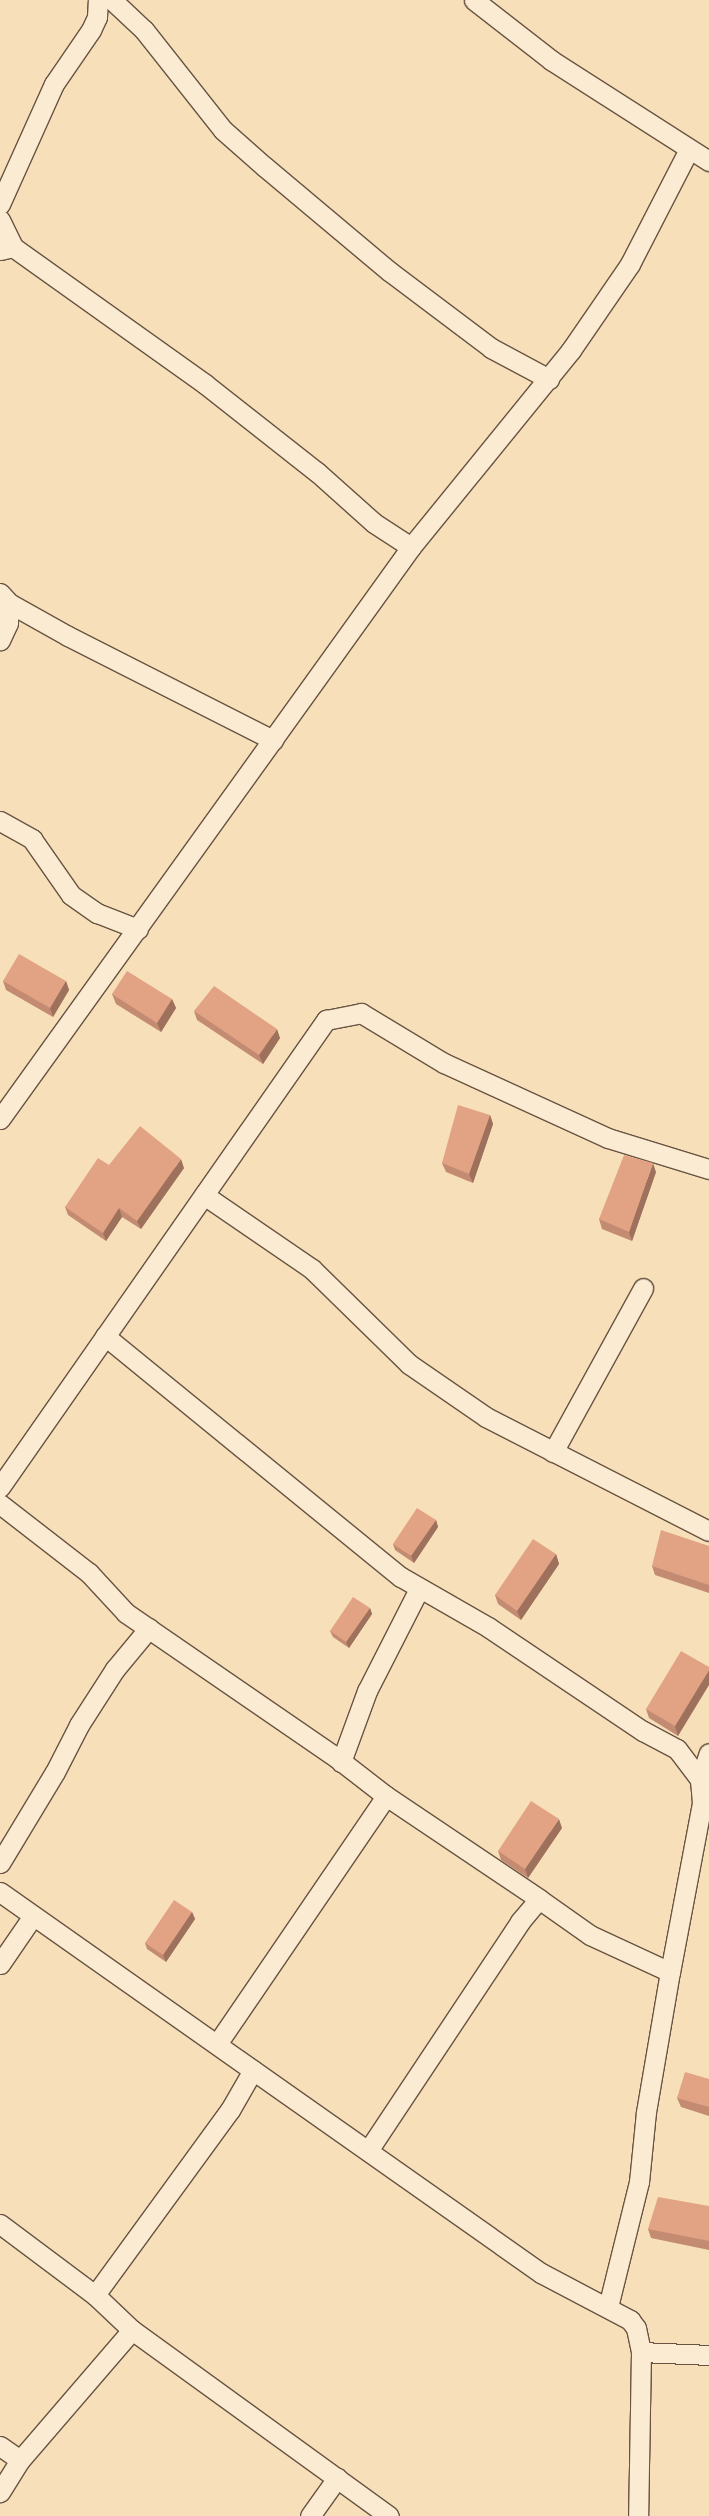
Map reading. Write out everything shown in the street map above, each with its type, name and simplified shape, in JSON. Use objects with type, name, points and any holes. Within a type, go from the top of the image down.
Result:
[{"type":"street","points":[[0,204],[54,84],[91,30],[97,17],[98,0]]},
{"type":"street","points":[[112,0],[144,30],[223,130],[265,167],[389,271],[476,336],[549,379]]},
{"type":"street","points":[[474,0],[552,60],[709,161]]},
{"type":"street","points":[[0,1119],[411,547],[549,379],[630,264],[689,149]]},
{"type":"street","points":[[0,220],[7,249],[205,384],[317,472],[374,523],[411,547]]},
{"type":"street","points":[[5,598],[77,641],[273,740]]},
{"type":"street","points":[[0,640],[8,623],[5,598]]},
{"type":"street","points":[[0,821],[32,839],[71,896],[97,912],[138,929]]},
{"type":"street","points":[[0,1487],[326,1020],[361,1013],[444,1063],[608,1138],[709,1170]]},
{"type":"street","points":[[204,1195],[312,1269],[409,1364],[486,1417],[709,1530]]},
{"type":"street","points":[[553,1452],[643,1288]]},
{"type":"street","points":[[105,1336],[186,1405],[236,1440],[401,1577],[488,1627],[643,1730],[677,1749],[700,1780]]},
{"type":"street","points":[[0,1504],[89,1572],[126,1613],[342,1762],[386,1796],[590,1935],[670,1972]]},
{"type":"street","points":[[342,1762],[367,1691],[419,1589]]},
{"type":"street","points":[[0,1863],[56,1772],[79,1725],[115,1669],[149,1628]]},
{"type":"street","points":[[608,2307],[639,2182],[646,2112],[702,1803],[700,1780],[709,1752]]},
{"type":"street","points":[[217,2044],[386,1796]]},
{"type":"street","points":[[0,1892],[369,2149],[541,2272],[608,2307],[636,2328],[640,2352],[638,2516]]},
{"type":"street","points":[[369,2149],[515,1930],[539,1900]]},
{"type":"street","points":[[0,1964],[33,1916]]},
{"type":"street","points":[[95,2294],[230,2110],[253,2070]]},
{"type":"street","points":[[0,2224],[95,2294],[132,2330],[389,2516]]},
{"type":"street","points":[[0,2492],[20,2460],[132,2330]]},
{"type":"street","points":[[640,2352],[709,2355]]},
{"type":"street","points":[[0,2446],[20,2460]]},
{"type":"street","points":[[310,2516],[337,2478]]},
{"type":"building","points":[[19,954],[66,981],[50,1008],[3,981]]},
{"type":"building","points":[[127,971],[172,999],[157,1023],[112,994]]},
{"type":"building","points":[[214,986],[277,1029],[259,1055],[194,1011]]},
{"type":"building","points":[[458,1105],[490,1115],[469,1174],[442,1163]]},
{"type":"building","points":[[140,1126],[181,1159],[137,1221],[119,1208],[103,1233],[65,1207],[98,1158],[109,1165]]},
{"type":"building","points":[[624,1155],[653,1163],[629,1232],[599,1219]]},
{"type":"building","points":[[417,1508],[436,1520],[411,1556],[393,1544]]},
{"type":"building","points":[[661,1530],[709,1546],[709,1585],[652,1566]]},
{"type":"building","points":[[533,1539],[556,1554],[517,1611],[495,1595]]},
{"type":"building","points":[[353,1597],[370,1608],[346,1642],[330,1631]]},
{"type":"building","points":[[681,1651],[709,1667],[709,1670],[675,1726],[646,1709]]},
{"type":"building","points":[[531,1801],[559,1819],[525,1869],[498,1851]]},
{"type":"building","points":[[174,1900],[192,1912],[163,1955],[145,1943]]},
{"type":"building","points":[[685,2072],[709,2079],[709,2107],[677,2098]]},
{"type":"building","points":[[658,2197],[709,2206],[709,2241],[648,2229]]}]
